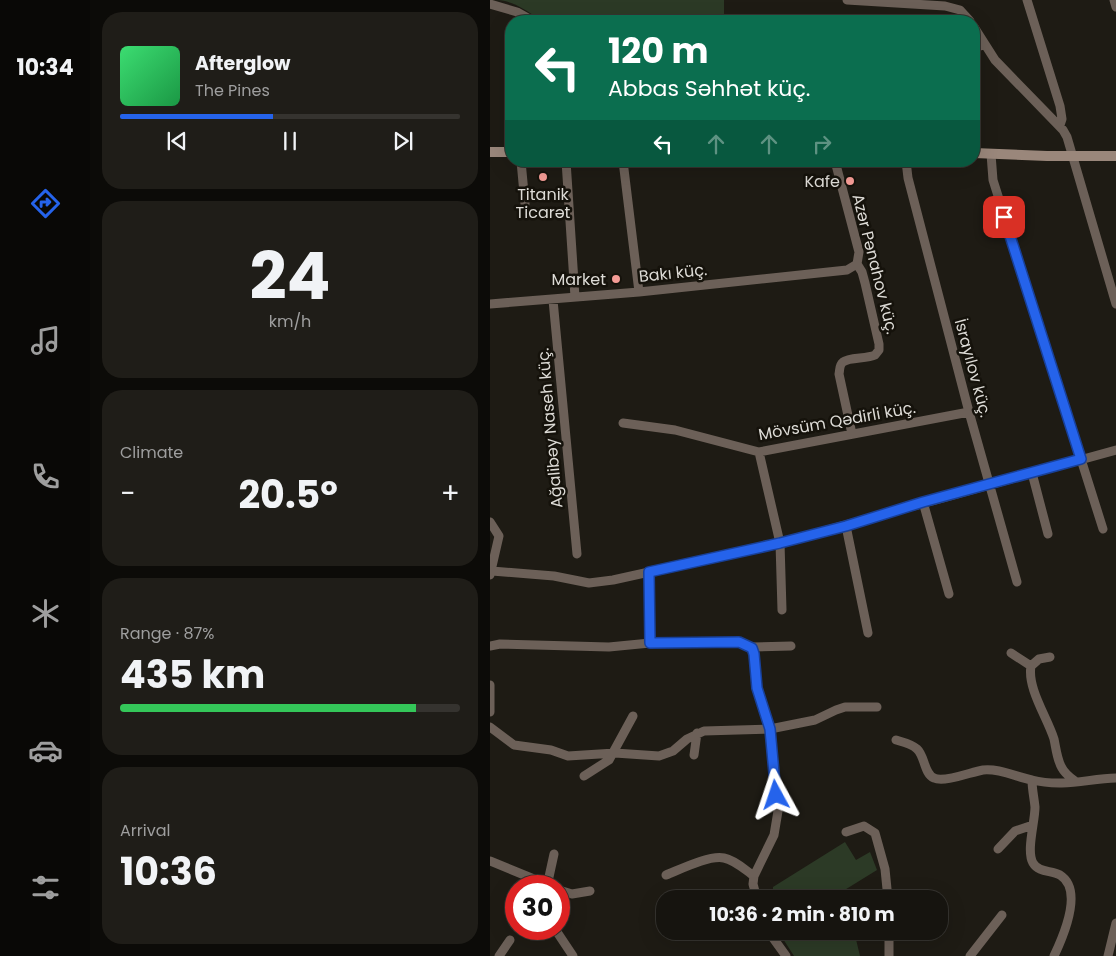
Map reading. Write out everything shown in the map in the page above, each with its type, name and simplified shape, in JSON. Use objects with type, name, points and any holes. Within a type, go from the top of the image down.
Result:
[{"type":"street","points":[[847,0],[945,6],[960,10],[965,15]]},
{"type":"street","points":[[960,10],[961,0]]},
{"type":"street","points":[[1027,0],[1060,106],[1062,119],[1060,125]]},
{"type":"street","points":[[1114,0],[1116,7]]},
{"type":"street","points":[[490,4],[522,15]]},
{"type":"street","points":[[980,37],[999,64],[1060,125],[1067,137],[1116,304]]},
{"type":"street","points":[[980,46],[984,44]]},
{"type":"street","points":[[490,152],[505,152]]},
{"type":"street","points":[[980,153],[1072,157],[1116,156]]},
{"type":"street","points":[[991,154],[993,180],[1103,529]]},
{"type":"street","points":[[522,167],[525,204]]},
{"type":"street","points":[[566,167],[575,297]]},
{"type":"street","points":[[624,167],[639,292]]},
{"type":"street","name":"Azər Pənahov küç.","points":[[837,167],[859,252],[857,264],[866,282],[879,344],[879,350],[875,355],[848,360],[842,362],[840,366],[839,374],[852,434]]},
{"type":"street","name":"İsrayılov küç.","points":[[907,167],[968,412],[1017,582]]},
{"type":"street","name":"Bakı küç.","points":[[490,304],[639,292],[847,270],[857,264]]},
{"type":"street","name":"Ağalibəy Naseh küç.","points":[[553,300],[577,554]]},
{"type":"street","name":"Mövsüm Qədirli küç.","points":[[623,423],[675,430],[760,452],[968,412]]},
{"type":"street","points":[[490,522],[498,536],[491,574],[554,576],[589,583],[613,580],[780,543],[1116,450]]},
{"type":"street","points":[[760,452],[780,543],[782,610]]},
{"type":"street","points":[[1032,472],[1048,534]]},
{"type":"street","points":[[923,502],[949,594]]},
{"type":"street","points":[[846,526],[868,633]]},
{"type":"street","points":[[649,572],[650,643]]},
{"type":"street","points":[[490,646],[500,644],[609,646],[650,643],[739,642],[752,648],[790,646]]},
{"type":"street","points":[[752,648],[757,688],[770,729],[778,812],[774,835],[754,876],[754,890]]},
{"type":"street","points":[[1011,653],[1031,666]]},
{"type":"street","points":[[1050,657],[1040,659],[1031,666],[1032,685],[1053,737],[1062,769],[1076,782]]},
{"type":"street","points":[[490,686],[490,712]]},
{"type":"street","points":[[490,727],[514,745],[551,750],[568,756],[615,753],[659,756],[673,751],[704,731],[770,729],[815,720],[845,707],[877,707]]},
{"type":"street","points":[[584,776],[609,760],[615,753],[633,716]]},
{"type":"street","points":[[694,755],[697,734]]},
{"type":"street","points":[[896,740],[917,749],[924,760],[928,773],[934,778],[942,780],[983,770],[992,770],[1032,780],[1060,783],[1095,778],[1116,778]]},
{"type":"street","points":[[1032,780],[1035,806],[1030,856],[1034,865],[1041,870],[1059,874],[1067,881],[1071,891],[1069,917],[1063,937],[1054,956]]},
{"type":"street","points":[[998,849],[1015,831],[1033,825]]},
{"type":"street","points":[[846,832],[864,826],[875,833],[885,869],[887,890]]},
{"type":"street","points":[[550,875],[554,854]]},
{"type":"street","points":[[666,875],[707,860],[724,858],[735,862],[754,876]]},
{"type":"street","points":[[490,861],[524,875]]},
{"type":"street","points":[[570,893],[590,892]]},
{"type":"street","points":[[970,956],[1002,915]]},
{"type":"street","points":[[1108,956],[1116,923]]},
{"type":"street","points":[[499,956],[510,940]]},
{"type":"street","points":[[562,940],[573,956]]},
{"type":"street","points":[[774,940],[786,956]]},
{"type":"street","points":[[889,940],[890,956]]},
{"type":"green space","points":[[497,0],[724,0],[724,15],[533,15],[508,2]]},
{"type":"green space","points":[[845,842],[856,860],[870,852],[877,870],[845,890],[773,890],[773,887]]},
{"type":"green space","points":[[784,940],[856,940],[860,956],[794,956]]},
{"type":"place","name":"Titanik Ticarət","points":[[543,177]]},
{"type":"place","name":"Kafe","points":[[850,181]]},
{"type":"place","name":"Market","points":[[616,279]]},
{"type":"route","points":[[776,795],[770,729],[757,688],[752,648],[747,644],[739,642],[650,643],[649,572],[780,543],[846,526],[923,502],[1081,459],[1004,217]]}]
